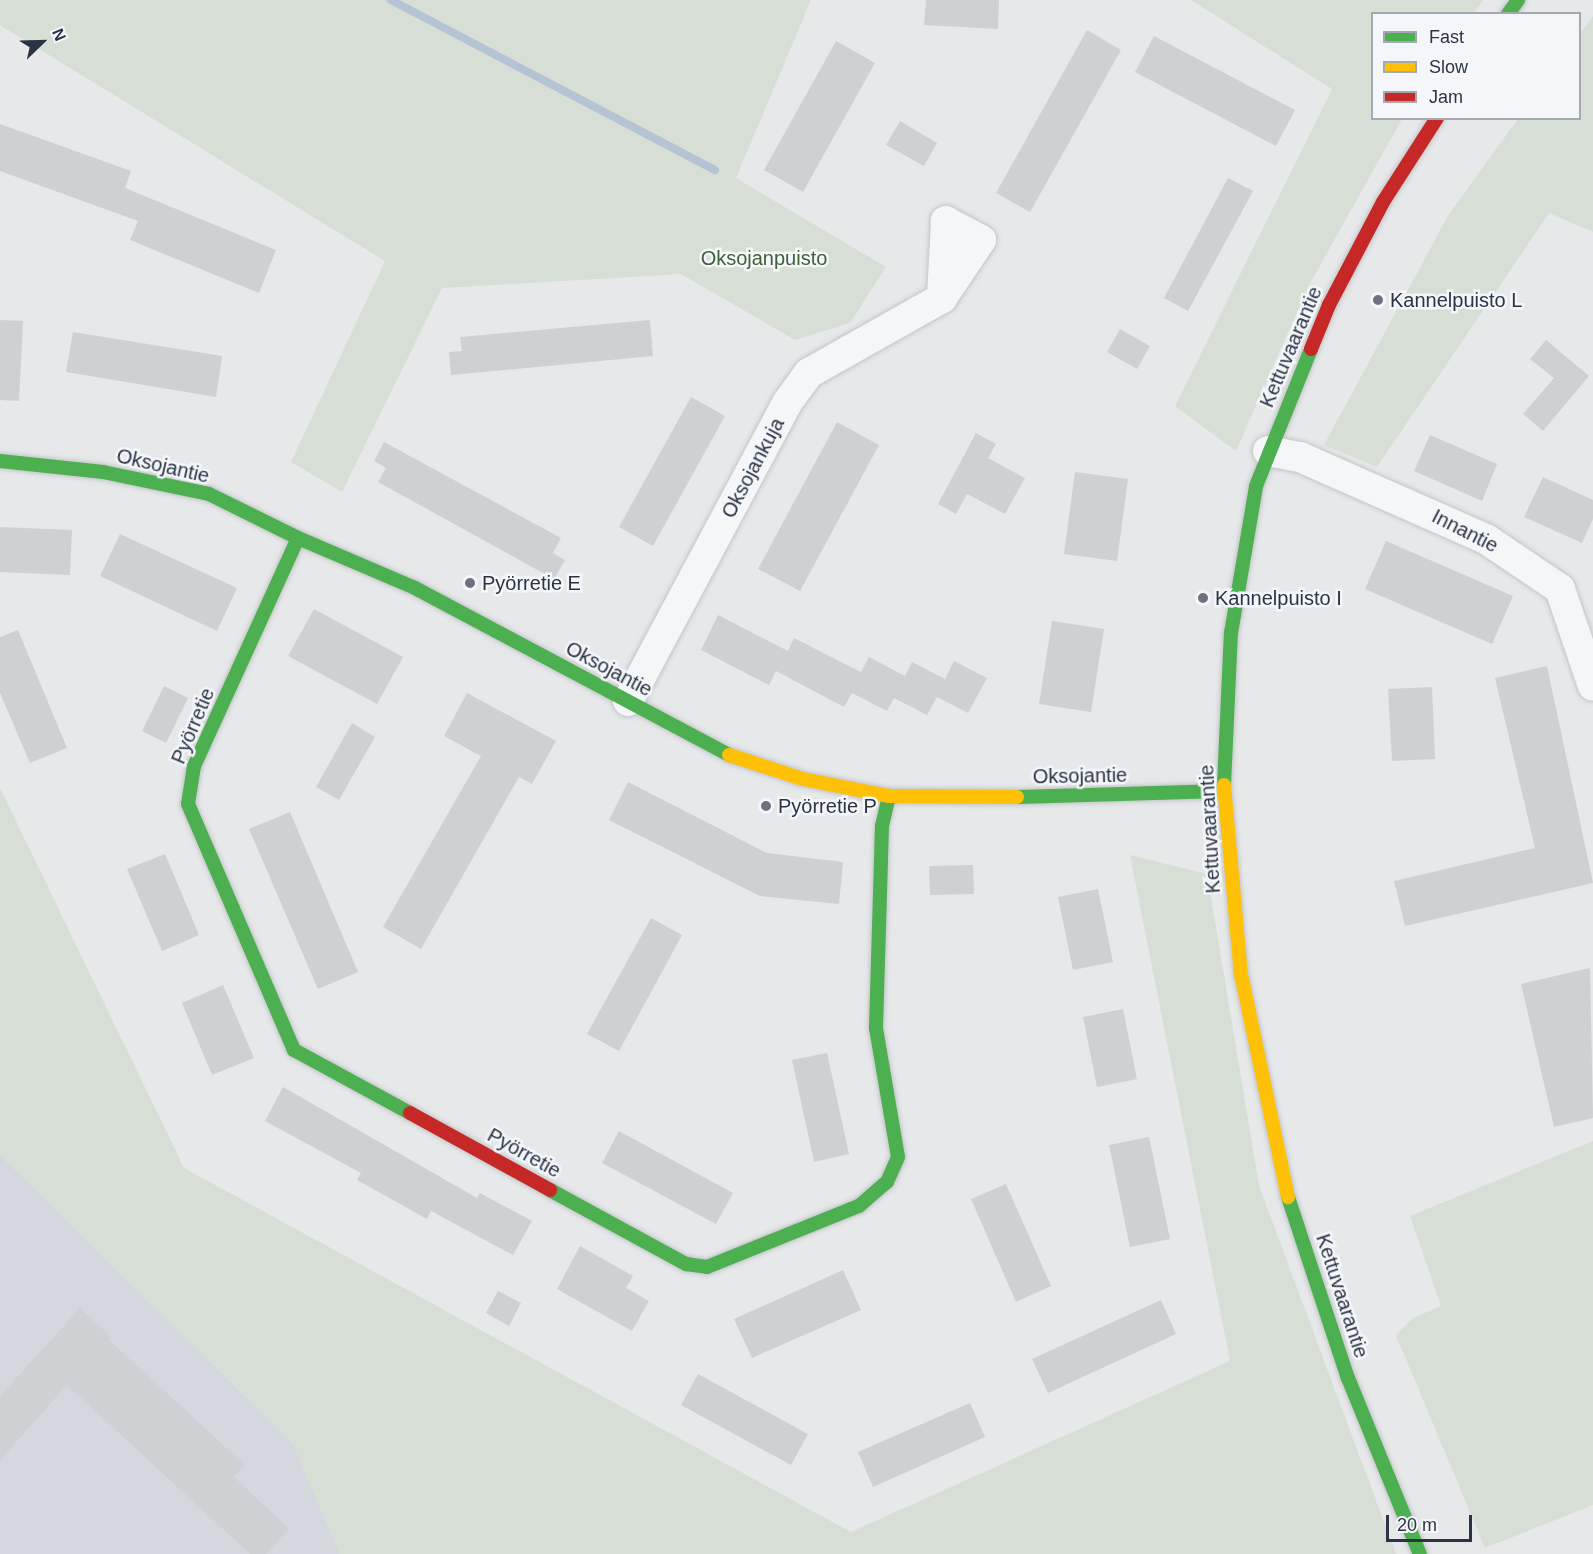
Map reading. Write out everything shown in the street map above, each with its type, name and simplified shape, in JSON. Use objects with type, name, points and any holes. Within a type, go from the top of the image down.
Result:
[{"type":"street","name":"Kettuvaarantie","points":[[1420,1554],[1348,1378],[1283,1182],[1241,974],[1224,791],[1231,633],[1256,486],[1268,451],[1329,305],[1383,202],[1436,120]]},
{"type":"street","name":"Oksojankuja","points":[[628,701],[787,404],[809,373],[942,298]]},
{"type":"street","name":"Innantie","points":[[1268,451],[1300,457],[1486,539],[1560,589],[1593,686]]},
{"type":"street","name":"Oksojantie","points":[[0,461],[104,472],[209,494],[298,538],[415,588],[723,753],[803,779],[889,796],[1043,797],[1224,791]]},
{"type":"street","name":"Pyörretie","points":[[298,538],[194,766],[188,804],[294,1050],[686,1264],[706,1267],[727,1262],[859,1206],[887,1182],[897,1157],[876,1028],[882,826],[889,796]]},
{"type":"shaded area","points":[[0,1155],[293,1443],[340,1554],[0,1554]]},
{"type":"green space","name":"Oksojanpuisto","points":[[0,0],[811,0],[736,178],[886,267],[850,323],[795,340],[681,274],[442,288],[342,492],[291,462],[385,261],[0,25]]},
{"type":"green space","points":[[1191,0],[1483,0],[1475,12],[1371,12],[1371,120],[1401,120],[1308,287],[1236,451],[1175,406],[1332,89]]},
{"type":"green space","points":[[1593,16],[1593,232],[1549,213],[1377,467],[1324,445],[1449,214],[1517,120],[1581,120],[1581,33]]},
{"type":"green space","points":[[0,788],[184,1168],[851,1532],[1230,1361],[1130,855],[1207,874],[1259,1186],[1396,1554],[340,1554],[293,1443],[0,1155]]},
{"type":"green space","points":[[1593,1141],[1593,1505],[1485,1548],[1396,1335],[1413,1318],[1441,1306],[1410,1216]]},
{"type":"building","points":[[926,0],[999,0],[998,29],[924,25]]},
{"type":"building","points":[[1087,30],[1121,50],[1030,212],[996,193]]},
{"type":"building","points":[[1154,36],[1295,110],[1276,146],[1135,72]]},
{"type":"building","points":[[836,41],[875,63],[803,192],[764,170]]},
{"type":"building","points":[[900,121],[937,143],[924,166],[886,145]]},
{"type":"building","points":[[0,124],[131,171],[125,188],[276,250],[259,293],[130,240],[138,221],[0,171]]},
{"type":"building","points":[[1228,178],[1253,191],[1188,311],[1164,298]]},
{"type":"building","points":[[0,320],[23,321],[19,401],[0,400]]},
{"type":"building","points":[[650,320],[653,356],[451,375],[449,352],[462,351],[460,337]]},
{"type":"building","points":[[1120,329],[1150,346],[1137,369],[1107,352]]},
{"type":"building","points":[[73,332],[222,356],[216,397],[66,372]]},
{"type":"building","points":[[1546,340],[1589,376],[1543,431],[1523,414],[1554,378],[1530,359]]},
{"type":"building","points":[[691,397],[725,416],[653,546],[619,527]]},
{"type":"building","points":[[837,422],[879,445],[800,591],[758,569]]},
{"type":"building","points":[[976,433],[996,444],[988,458],[1025,478],[1005,514],[967,494],[956,514],[938,504]]},
{"type":"building","points":[[1430,435],[1497,464],[1482,501],[1414,471]]},
{"type":"building","points":[[384,442],[561,538],[553,553],[565,560],[554,579],[378,482],[386,468],[374,461]]},
{"type":"building","points":[[1075,472],[1128,479],[1117,561],[1064,554]]},
{"type":"building","points":[[1543,477],[1593,500],[1593,519],[1582,543],[1524,517]]},
{"type":"building","points":[[0,527],[72,530],[70,575],[0,572]]},
{"type":"building","points":[[120,534],[237,588],[217,631],[100,576]]},
{"type":"building","points":[[1386,541],[1513,596],[1492,644],[1365,589]]},
{"type":"building","points":[[314,609],[403,657],[377,704],[288,656]]},
{"type":"building","points":[[718,615],[788,651],[794,638],[861,672],[869,657],[905,676],[912,662],[945,679],[954,661],[987,678],[968,713],[937,697],[927,715],[894,698],[887,711],[852,693],[844,707],[776,671],[769,685],[701,650]]},
{"type":"building","points":[[1052,621],[1104,629],[1091,712],[1039,704]]},
{"type":"building","points":[[18,630],[67,748],[30,763],[0,693],[0,637]]},
{"type":"building","points":[[1547,666],[1593,883],[1405,926],[1394,881],[1535,848],[1495,678]]},
{"type":"building","points":[[164,686],[188,698],[166,743],[142,731]]},
{"type":"building","points":[[1432,687],[1435,759],[1392,761],[1388,689]]},
{"type":"building","points":[[467,693],[556,741],[532,784],[519,777],[421,949],[383,927],[481,756],[444,736]]},
{"type":"building","points":[[352,723],[375,737],[339,800],[316,787]]},
{"type":"building","points":[[628,782],[767,853],[843,862],[839,904],[760,896],[609,820]]},
{"type":"building","points":[[290,812],[358,972],[318,989],[249,829]]},
{"type":"building","points":[[165,854],[199,935],[162,951],[127,869]]},
{"type":"building","points":[[973,865],[974,894],[930,895],[929,866]]},
{"type":"building","points":[[1098,889],[1113,962],[1073,970],[1058,897]]},
{"type":"building","points":[[651,918],[682,935],[619,1051],[587,1034]]},
{"type":"building","points":[[1590,968],[1593,1118],[1554,1127],[1521,984]]},
{"type":"building","points":[[223,985],[254,1058],[212,1075],[182,1003]]},
{"type":"building","points":[[1123,1009],[1137,1079],[1097,1087],[1083,1017]]},
{"type":"building","points":[[827,1053],[849,1154],[814,1162],[792,1060]]},
{"type":"building","points":[[283,1087],[477,1198],[480,1193],[532,1221],[513,1255],[431,1211],[427,1219],[357,1180],[361,1173],[265,1121]]},
{"type":"building","points":[[619,1131],[733,1193],[716,1224],[602,1163]]},
{"type":"building","points":[[1149,1137],[1170,1239],[1130,1247],[1109,1145]]},
{"type":"building","points":[[1006,1184],[1051,1286],[1016,1302],[971,1199]]},
{"type":"building","points":[[580,1246],[633,1276],[626,1288],[649,1301],[632,1331],[557,1289]]},
{"type":"building","points":[[843,1270],[861,1310],[752,1358],[734,1319]]},
{"type":"building","points":[[498,1291],[521,1303],[509,1326],[486,1313]]},
{"type":"building","points":[[1161,1300],[1176,1334],[1048,1393],[1032,1359]]},
{"type":"building","points":[[80,1308],[111,1337],[109,1340],[245,1465],[234,1477],[289,1529],[266,1554],[250,1554],[67,1385],[0,1460],[0,1396]]},
{"type":"building","points":[[698,1374],[808,1434],[791,1465],[681,1405]]},
{"type":"building","points":[[970,1403],[985,1437],[873,1487],[858,1452]]},
{"type":"waterway","points":[[391,0],[715,170]]},
{"type":"traffic: fast","points":[[1509,12],[1518,0]]},
{"type":"traffic: fast","points":[[1224,785],[1231,633],[1256,486],[1311,349]]},
{"type":"traffic: fast","points":[[0,461],[103,472],[209,494],[298,538],[415,588],[729,755]]},
{"type":"traffic: fast","points":[[298,538],[194,766],[188,804],[294,1050],[410,1113]]},
{"type":"traffic: fast","points":[[1017,797],[1224,791]]},
{"type":"traffic: fast","points":[[550,1190],[686,1264],[707,1267],[859,1206],[887,1182],[898,1157],[876,1028],[882,826],[889,796]]},
{"type":"traffic: fast","points":[[1288,1197],[1348,1378],[1420,1554]]},
{"type":"traffic: slow","points":[[729,755],[803,779],[889,796],[1017,797]]},
{"type":"traffic: slow","points":[[1224,785],[1241,974],[1288,1197]]},
{"type":"traffic: jam","points":[[1311,349],[1329,305],[1383,202],[1436,120]]},
{"type":"traffic: jam","points":[[410,1113],[550,1190]]},
{"type":"place","name":"Kannelpuisto L","points":[[1378,300]]},
{"type":"place","name":"Pyörretie E","points":[[470,583]]},
{"type":"place","name":"Kannelpuisto I","points":[[1203,598]]},
{"type":"place","name":"Pyörretie P","points":[[766,806]]}]
